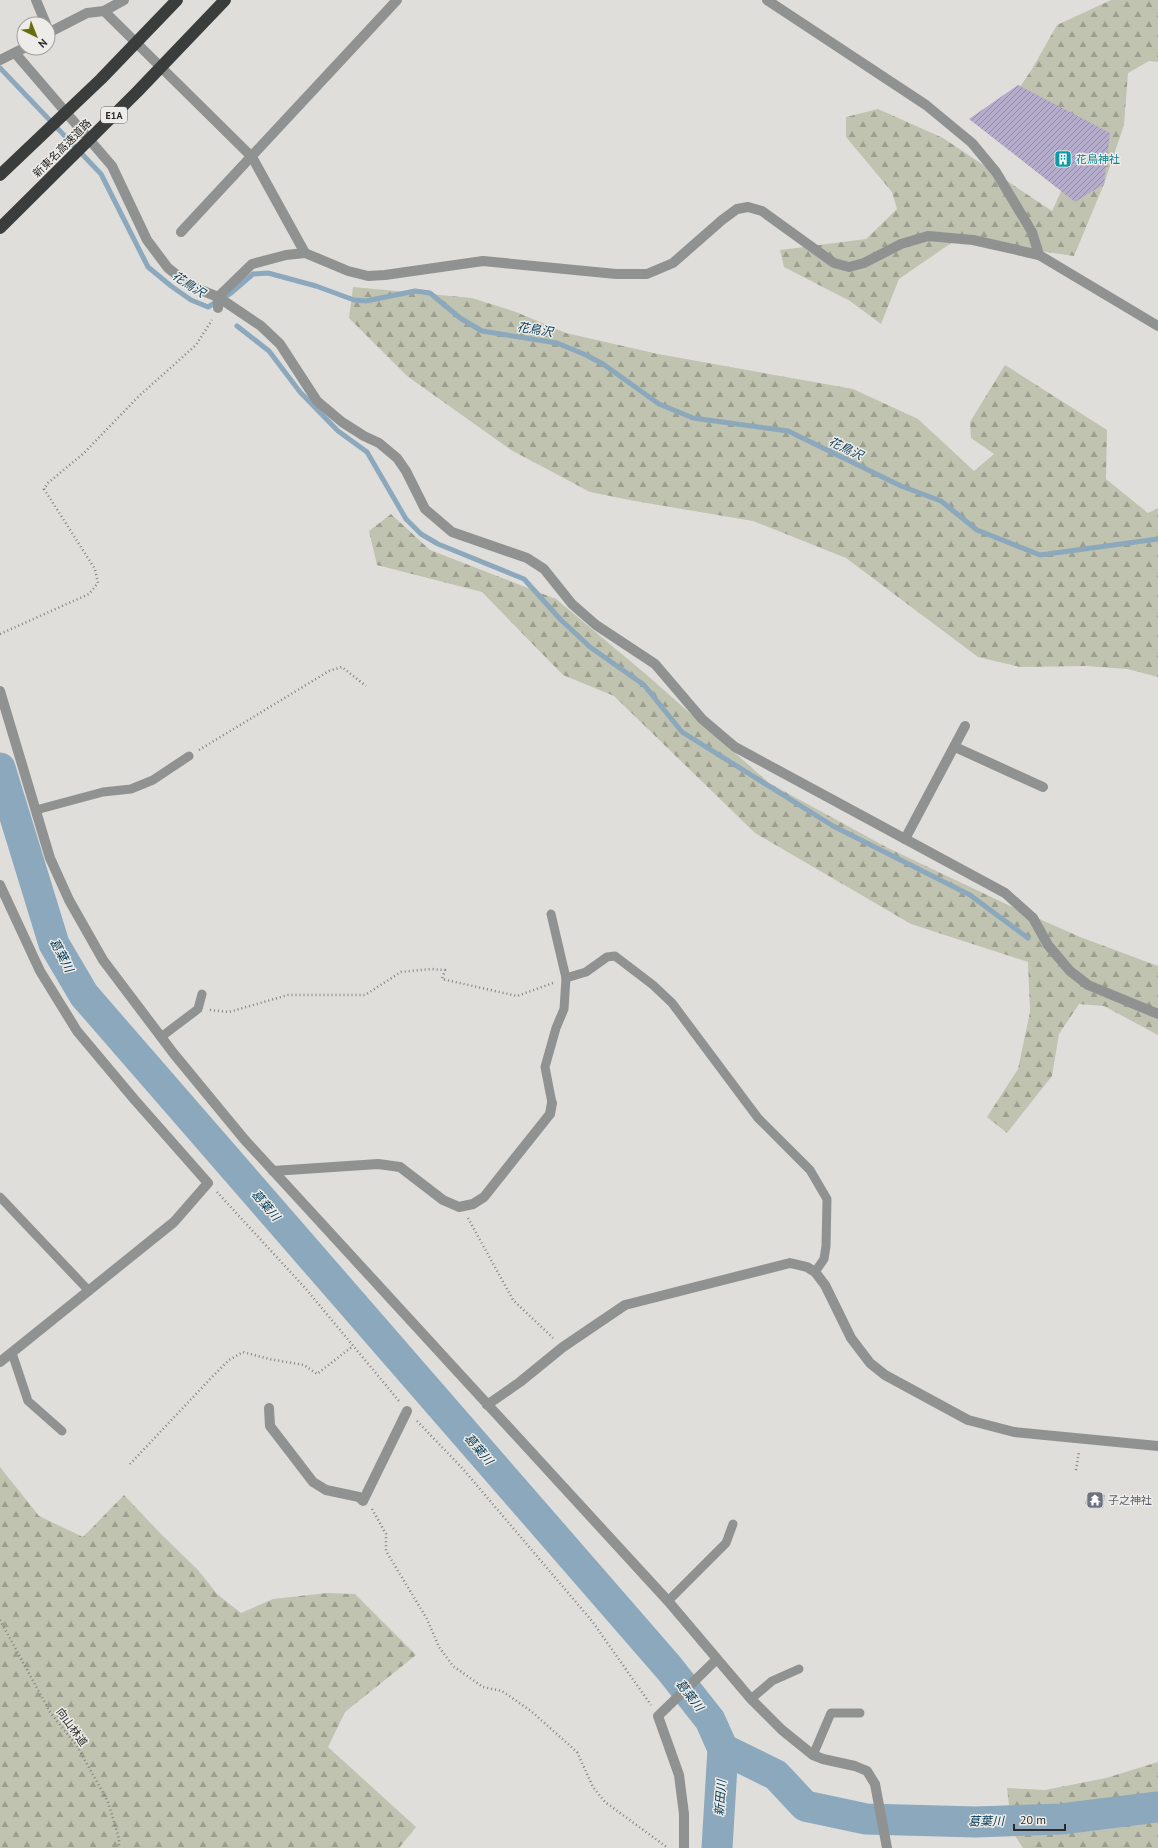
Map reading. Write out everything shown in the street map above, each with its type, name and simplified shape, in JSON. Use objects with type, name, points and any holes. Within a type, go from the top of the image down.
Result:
[{"type":"highway","name":"新東名高速道路","points":[[0,175],[101,79],[177,0]]},
{"type":"highway","name":"新東名高速道路","points":[[0,228],[137,92],[225,0]]},
{"type":"street","points":[[36,0],[42,16]]},
{"type":"street","points":[[56,27],[87,13],[104,11],[124,0]]},
{"type":"street","points":[[181,232],[252,158],[397,0]]},
{"type":"street","points":[[767,0],[926,105],[972,143],[996,172],[1032,232],[1039,255]]},
{"type":"street","points":[[104,11],[252,158],[305,253]]},
{"type":"street","points":[[2,59],[16,53]]},
{"type":"street","points":[[24,56],[112,166],[147,240],[168,268],[191,286],[218,297],[261,326],[280,344],[317,401],[342,422],[364,436],[379,443],[397,458],[406,471],[425,509],[452,532],[527,558],[544,569],[572,604],[596,625],[655,664],[702,719],[735,747],[1006,893],[1033,918],[1048,945],[1070,971],[1088,985],[1158,1014]]},
{"type":"street","points":[[218,308],[218,297],[252,264],[286,255],[305,253],[348,271],[368,276],[385,275],[483,261],[616,274],[647,274],[673,263],[722,220],[737,210],[748,207],[762,211],[834,263],[849,267],[864,263],[901,244],[928,236],[973,240],[1039,255],[1158,326]]},
{"type":"street","points":[[0,691],[50,858],[69,900],[103,960],[161,1037],[244,1139],[486,1405],[668,1601],[713,1663],[782,1730],[813,1755],[823,1759],[855,1766],[867,1771],[875,1784],[887,1848]]},
{"type":"street","points":[[905,839],[965,726]]},
{"type":"street","points":[[955,747],[1043,787]]},
{"type":"street","points":[[0,885],[40,971],[77,1031],[134,1099],[208,1182],[174,1222],[0,1362]]},
{"type":"street","points":[[273,1171],[378,1164],[400,1168],[443,1200],[459,1207],[473,1204],[484,1197],[550,1114],[552,1104]]},
{"type":"street","points":[[486,1405],[520,1382],[563,1346],[625,1305],[790,1263],[807,1267],[815,1272],[825,1285],[851,1338],[870,1363],[885,1375],[968,1420],[1014,1432],[1158,1446]]},
{"type":"street","points":[[269,1408],[270,1426],[313,1482],[326,1490],[359,1497],[363,1501],[407,1411]]},
{"type":"street","points":[[684,1848],[684,1814],[679,1775],[660,1713],[713,1663]]},
{"type":"lane","points":[[36,810],[103,792],[131,789],[153,780],[189,756]]},
{"type":"lane","points":[[551,914],[566,978],[564,1009],[556,1028],[546,1067],[552,1104]]},
{"type":"lane","points":[[566,978],[586,972],[606,957],[615,956],[653,985],[672,1003],[758,1118],[810,1170],[827,1199],[826,1246],[824,1259],[815,1272]]},
{"type":"lane","points":[[161,1037],[198,1009],[202,994]]},
{"type":"lane","points":[[0,1197],[89,1291]]},
{"type":"lane","points":[[12,1353],[28,1401],[62,1431]]},
{"type":"lane","points":[[668,1601],[726,1543],[733,1524]]},
{"type":"lane","points":[[751,1699],[772,1681],[799,1669]]},
{"type":"lane","points":[[813,1755],[831,1713],[860,1713]]},
{"type":"path","points":[[0,634],[89,594],[94,589],[98,583],[95,569],[44,489],[48,483],[84,452],[139,396],[196,345],[218,308]]},
{"type":"path","points":[[189,756],[329,671],[342,667],[366,686]]},
{"type":"path","points":[[198,1009],[229,1012],[288,995],[365,995],[401,972],[431,969],[445,970],[442,979],[517,996],[566,978]]},
{"type":"path","points":[[208,1182],[306,1288],[407,1411],[463,1469],[592,1621],[660,1713]]},
{"type":"path","points":[[462,1206],[514,1300],[540,1327],[563,1346]]},
{"type":"path","points":[[130,1464],[229,1360],[243,1352],[269,1359],[304,1365],[317,1374],[353,1346]]},
{"type":"path","points":[[363,1501],[374,1511],[386,1534],[386,1551],[427,1619],[439,1647],[453,1666],[483,1687],[502,1691],[531,1711],[577,1752],[593,1787],[605,1802],[668,1848]]},
{"type":"path","name":"向山林道","points":[[0,1620],[50,1712],[77,1746],[108,1802],[119,1839],[119,1848]]},
{"type":"green space","points":[[1111,0],[1158,0],[1158,62],[1149,61],[1128,73],[1124,125],[1104,184],[1074,256],[957,239],[899,279],[881,324],[850,301],[784,267],[780,250],[866,239],[897,209],[892,192],[846,137],[846,117],[878,109],[943,138],[1052,211],[1080,150],[1007,106],[1032,69],[1057,25]]},
{"type":"green space","points":[[353,287],[472,298],[516,312],[566,333],[658,354],[853,389],[918,419],[974,471],[994,454],[971,438],[970,422],[1005,365],[1107,430],[1106,479],[1148,513],[1158,508],[1158,677],[1127,669],[1087,666],[1020,667],[978,657],[846,558],[753,521],[590,492],[511,450],[407,376],[349,318]]},
{"type":"green space","points":[[391,514],[430,550],[556,599],[648,676],[769,783],[888,848],[1006,904],[1080,937],[1158,966],[1158,1035],[1104,1006],[1079,1004],[1059,1034],[1052,1076],[1007,1133],[987,1117],[1018,1069],[1030,1012],[1028,962],[911,924],[755,833],[614,696],[563,675],[482,592],[377,565],[369,531]]},
{"type":"green space","points":[[0,1467],[39,1516],[83,1537],[124,1495],[198,1570],[217,1594],[241,1613],[273,1599],[327,1593],[355,1594],[416,1655],[345,1712],[328,1747],[416,1827],[399,1848],[0,1848]]},
{"type":"green space","points":[[1158,1762],[1158,1848],[1023,1848],[1012,1831],[1007,1788],[1045,1790],[1106,1778]]},
{"type":"building","name":"花鳥神社","points":[[1018,85],[1110,133],[1104,184],[1075,202],[969,119]]},
{"type":"building","name":"子之神社","points":[[1088,1492],[1105,1495],[1103,1508],[1085,1504]]},
{"type":"waterway","name":"花鳥沢","points":[[0,68],[101,174],[148,267],[191,300],[208,307],[231,293],[253,274],[268,273],[316,286],[354,300],[366,301],[415,291],[430,293],[460,318],[482,331],[557,343],[603,364],[659,404],[693,418],[788,431],[901,486],[941,501],[977,530],[1040,555],[1158,539]]},
{"type":"waterway","points":[[237,326],[269,351],[300,392],[338,431],[367,452],[406,519],[421,534],[438,544],[524,579],[561,620],[590,647],[644,685],[682,732],[833,826],[970,895],[1028,938]]},
{"type":"waterway","name":"葛葉川","points":[[0,768],[54,944],[84,995],[669,1668],[710,1720],[723,1749],[776,1775],[805,1806],[866,1819],[976,1822],[1061,1819],[1158,1807]]},
{"type":"waterway","name":"新田川","points":[[717,1848],[723,1749]]},
{"type":"place","name":"花鳥神社","points":[[1063,159]]},
{"type":"place","name":"子之神社","points":[[1095,1500]]}]
